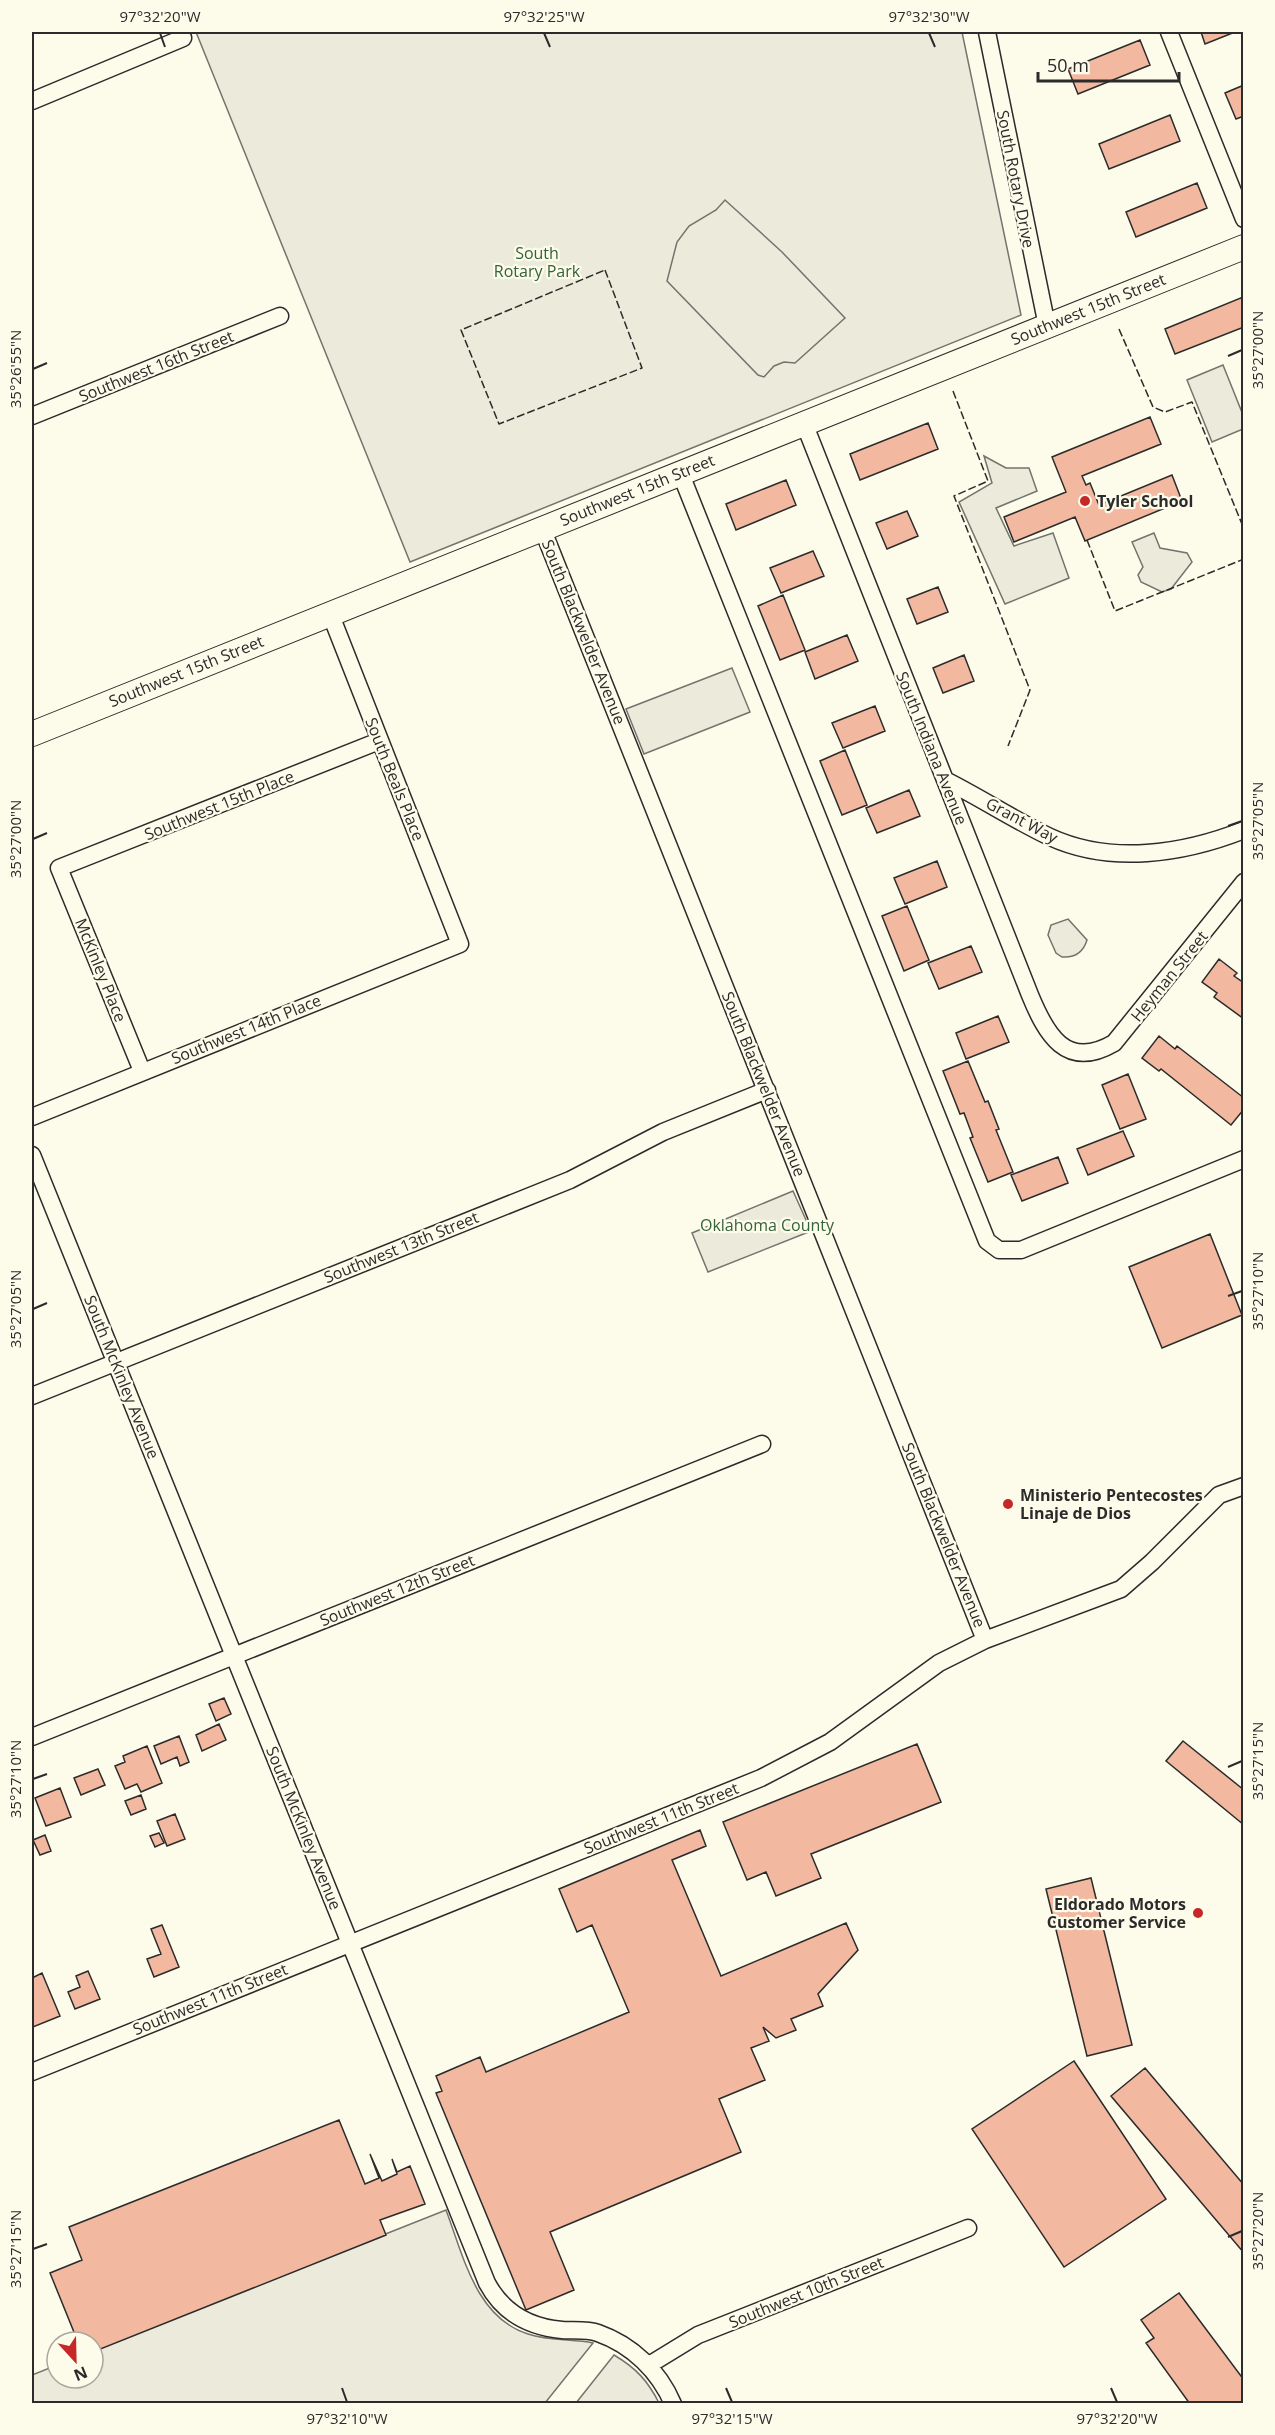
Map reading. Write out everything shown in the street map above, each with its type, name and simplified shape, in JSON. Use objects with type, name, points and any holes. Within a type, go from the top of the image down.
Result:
[{"type":"street","name":"South Rotary Drive","points":[[987,32],[1047,326]]},
{"type":"street","points":[[1169,32],[1244,219]]},
{"type":"street","points":[[32,101],[183,39]]},
{"type":"street","name":"Southwest 15th Street","points":[[32,734],[1244,247]]},
{"type":"street","name":"Southwest 16th Street","points":[[32,416],[280,316]]},
{"type":"street","name":"South Indiana Avenue","points":[[804,423],[1041,1022],[1061,1046],[1083,1054]]},
{"type":"street","points":[[680,472],[987,1241],[999,1250],[1021,1250],[1244,1159]]},
{"type":"street","name":"South Blackwelder Avenue","points":[[542,528],[986,1640]]},
{"type":"street","name":"South Beals Place","points":[[330,614],[460,944]]},
{"type":"street","name":"Southwest 15th Place","points":[[59,868],[379,741]]},
{"type":"street","name":"Grant Way","points":[[945,780],[987,800],[1020,822],[1053,838],[1100,851],[1144,853],[1192,848],[1244,830]]},
{"type":"street","name":"McKinley Place","points":[[59,868],[142,1071]]},
{"type":"street","name":"Heyman Street","points":[[1083,1054],[1106,1048],[1120,1037],[1244,882]]},
{"type":"street","name":"Southwest 14th Place","points":[[32,1117],[460,944]]},
{"type":"street","name":"Southwest 13th Street","points":[[32,1396],[570,1180],[654,1136],[767,1090]]},
{"type":"street","name":"South McKinley Avenue","points":[[32,1155],[492,2292],[511,2312],[526,2322],[544,2328],[598,2333],[626,2348],[649,2365],[660,2378],[673,2403]]},
{"type":"street","name":"Southwest 12th Street","points":[[32,1737],[762,1444]]},
{"type":"street","name":"Southwest 11th Street","points":[[32,2072],[761,1778],[830,1742],[939,1663],[986,1640],[1121,1589],[1152,1562],[1219,1495],[1244,1486]]},
{"type":"street","name":"Southwest 10th Street","points":[[649,2365],[698,2335],[968,2228]]},
{"type":"green space","name":"South Rotary Park","points":[[196,32],[962,32],[1021,315],[410,562]]},
{"type":"green space","points":[[1223,365],[1243,415],[1243,429],[1212,442],[1187,380]]},
{"type":"green space","points":[[1154,533],[1160,548],[1187,553],[1192,562],[1171,589],[1162,592],[1141,582],[1138,575],[1143,567],[1132,542]]},
{"type":"green space","points":[[732,668],[750,712],[644,754],[626,709]]},
{"type":"green space","points":[[1068,919],[1087,940],[1078,954],[1062,957],[1056,953],[1048,935],[1051,925]]},
{"type":"green space","name":"Oklahoma County","points":[[793,1191],[811,1231],[708,1272],[692,1233]]},
{"type":"green space","points":[[446,2210],[474,2283],[496,2314],[510,2326],[528,2334],[593,2343],[545,2403],[32,2403],[32,2375],[45,2370],[45,2390],[105,2390],[105,2345]]},
{"type":"green space","points":[[614,2355],[641,2376],[659,2403],[576,2403]]},
{"type":"shaded area","points":[[725,200],[782,252],[845,318],[795,363],[784,362],[774,366],[764,377],[758,375],[667,281],[677,242],[689,226],[716,210]]},
{"type":"shaded area","points":[[984,456],[1006,468],[1029,468],[1037,491],[996,508],[1014,546],[1053,533],[1069,578],[1005,604],[959,502],[992,483]]},
{"type":"building","points":[[1201,32],[1235,32],[1205,44]]},
{"type":"building","points":[[1140,40],[1150,65],[1078,94],[1068,69]]},
{"type":"building","points":[[1244,85],[1244,116],[1236,119],[1225,93]]},
{"type":"building","points":[[1170,115],[1180,141],[1109,169],[1099,144]]},
{"type":"building","points":[[1197,183],[1207,208],[1136,237],[1126,212]]},
{"type":"building","points":[[1243,297],[1244,327],[1175,354],[1165,329]]},
{"type":"building","points":[[1150,417],[1161,444],[1082,476],[1086,485],[1090,483],[1099,505],[1172,475],[1182,501],[1085,541],[1075,517],[1014,542],[1004,517],[1066,492],[1052,457]]},
{"type":"building","points":[[928,423],[938,449],[860,480],[850,454]]},
{"type":"building","points":[[786,480],[796,505],[736,530],[726,504]]},
{"type":"building","points":[[907,511],[918,536],[887,549],[876,523]]},
{"type":"building","points":[[813,551],[824,576],[781,593],[770,568]]},
{"type":"building","points":[[938,587],[948,612],[917,624],[907,599]]},
{"type":"building","points":[[783,595],[805,650],[780,660],[758,606]]},
{"type":"building","points":[[847,635],[858,661],[815,679],[805,652]]},
{"type":"building","points":[[964,655],[974,681],[943,693],[933,668]]},
{"type":"building","points":[[875,706],[885,731],[843,748],[832,723]]},
{"type":"building","points":[[845,750],[867,805],[842,815],[820,761]]},
{"type":"building","points":[[909,790],[920,816],[877,833],[866,808]]},
{"type":"building","points":[[937,861],[947,887],[905,904],[894,878]]},
{"type":"building","points":[[907,906],[929,960],[904,971],[882,916]]},
{"type":"building","points":[[971,946],[982,972],[939,989],[928,963]]},
{"type":"building","points":[[1219,959],[1237,973],[1234,976],[1244,983],[1244,1019],[1214,997],[1217,993],[1202,982]]},
{"type":"building","points":[[998,1016],[1009,1042],[966,1059],[956,1033]]},
{"type":"building","points":[[1159,1036],[1175,1049],[1177,1046],[1244,1098],[1244,1109],[1231,1125],[1161,1069],[1159,1071],[1142,1058]]},
{"type":"building","points":[[968,1061],[985,1102],[988,1101],[999,1129],[996,1130],[1013,1172],[988,1182],[970,1138],[973,1137],[964,1113],[960,1114],[943,1071]]},
{"type":"building","points":[[1128,1074],[1146,1119],[1120,1129],[1102,1085]]},
{"type":"building","points":[[1123,1131],[1134,1156],[1088,1175],[1077,1149]]},
{"type":"building","points":[[1058,1157],[1068,1183],[1022,1201],[1011,1175]]},
{"type":"building","points":[[1210,1234],[1242,1315],[1162,1348],[1129,1267]]},
{"type":"building","points":[[224,1698],[231,1714],[216,1721],[209,1704]]},
{"type":"building","points":[[219,1724],[226,1740],[202,1751],[196,1735]]},
{"type":"building","points":[[179,1736],[189,1762],[180,1766],[177,1757],[161,1764],[154,1746]]},
{"type":"building","points":[[1183,1741],[1244,1790],[1244,1825],[1166,1761]]},
{"type":"building","points":[[917,1744],[941,1802],[811,1854],[821,1878],[776,1896],[766,1872],[747,1880],[723,1822]]},
{"type":"building","points":[[147,1746],[162,1783],[141,1792],[137,1784],[125,1789],[115,1766],[125,1762],[123,1756]]},
{"type":"building","points":[[98,1769],[105,1785],[81,1795],[74,1778]]},
{"type":"building","points":[[60,1788],[71,1817],[46,1826],[35,1798]]},
{"type":"building","points":[[141,1795],[146,1809],[131,1815],[125,1801]]},
{"type":"building","points":[[175,1814],[185,1839],[167,1846],[157,1821]]},
{"type":"building","points":[[700,1830],[706,1846],[672,1860],[721,1976],[846,1923],[858,1950],[818,1994],[823,2006],[791,2019],[796,2030],[776,2038],[763,2027],[769,2041],[751,2048],[765,2080],[719,2099],[741,2152],[550,2232],[574,2290],[526,2310],[436,2093],[442,2091],[436,2076],[480,2057],[486,2072],[629,2012],[592,1925],[577,1932],[559,1889]]},
{"type":"building","points":[[159,1833],[164,1843],[155,1847],[150,1836]]},
{"type":"building","points":[[45,1835],[51,1851],[40,1855],[33,1840]]},
{"type":"building","points":[[1091,1878],[1132,2045],[1087,2056],[1046,1889]]},
{"type":"building","points":[[162,1925],[179,1967],[154,1977],[147,1959],[161,1954],[151,1929]]},
{"type":"building","points":[[88,1971],[100,1999],[75,2009],[68,1992],[80,1987],[76,1976]]},
{"type":"building","points":[[42,1973],[60,2016],[33,2027],[32,1978]]},
{"type":"building","points":[[1074,2061],[1166,2199],[1064,2267],[972,2129]]},
{"type":"building","points":[[1145,2068],[1244,2185],[1244,2253],[1111,2096]]},
{"type":"building","points":[[339,2120],[365,2184],[379,2178],[370,2154],[382,2181],[397,2174],[392,2159],[397,2172],[410,2166],[425,2204],[380,2220],[386,2235],[105,2347],[105,2330],[73,2330],[50,2273],[82,2260],[69,2227]]},
{"type":"building","points":[[1179,2293],[1244,2380],[1244,2404],[1190,2404],[1146,2343],[1154,2338],[1141,2320]]},
{"type":"fence","points":[[605,270],[642,368],[499,424],[461,330],[605,270]]},
{"type":"fence","points":[[1119,329],[1153,407],[1165,412],[1192,402],[1244,529]]},
{"type":"fence","points":[[953,391],[988,481],[954,496],[1030,690],[1008,746]]},
{"type":"fence","points":[[1087,540],[1115,611],[1244,559]]},
{"type":"place","name":"Tyler School","points":[[1085,501]]},
{"type":"place","name":"Ministerio Pentecostes Linaje de Dios","points":[[1008,1504]]},
{"type":"place","name":"Eldorado Motors Customer Service","points":[[1198,1913]]}]
